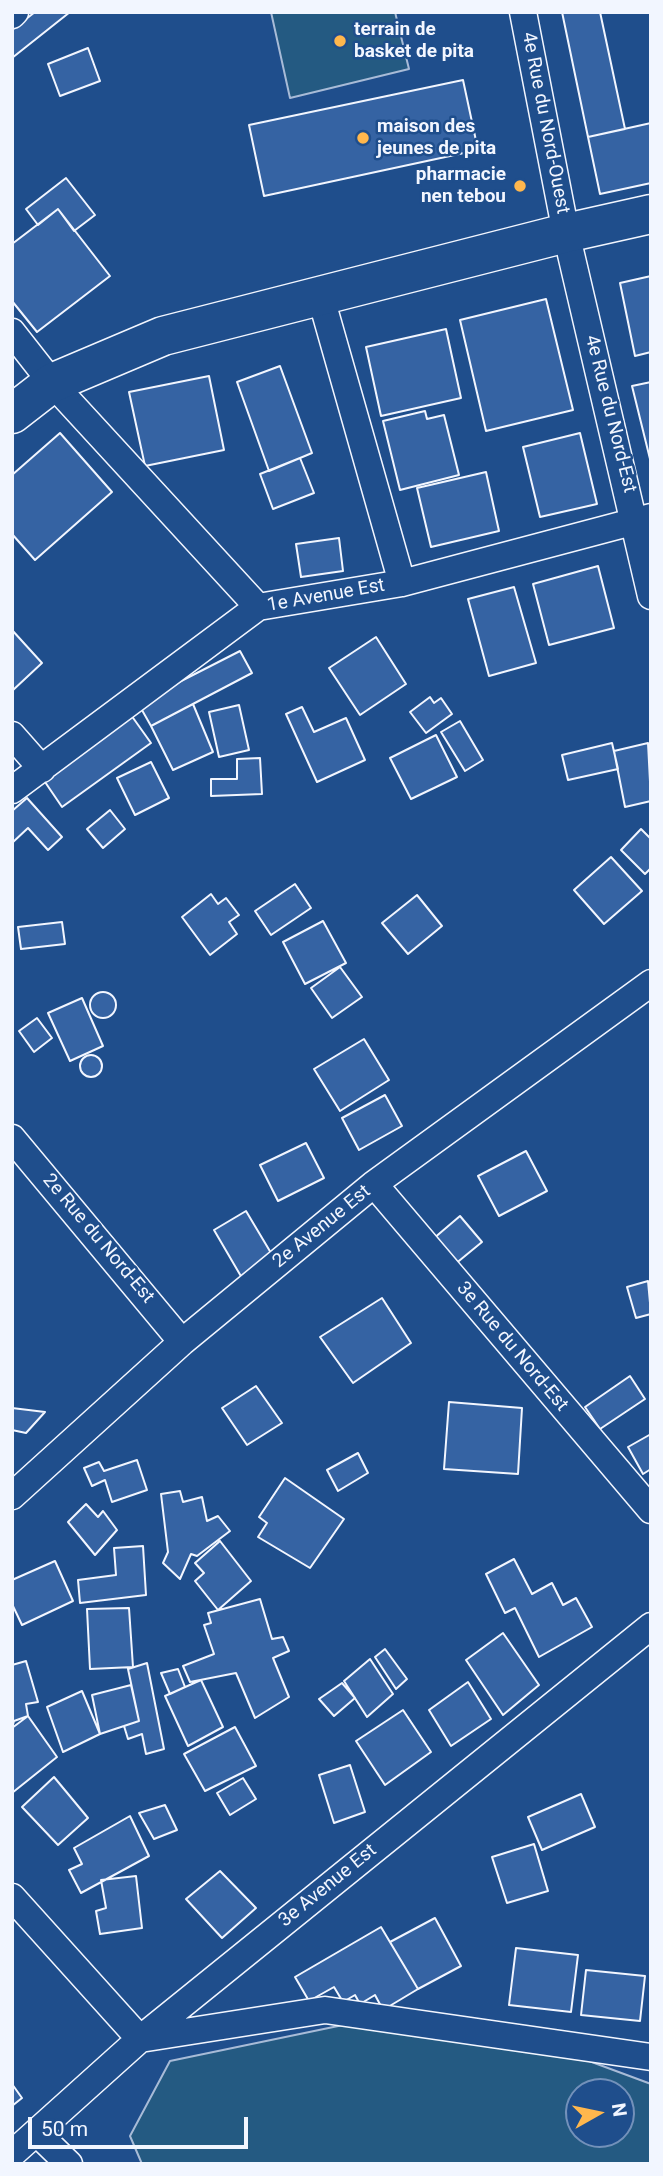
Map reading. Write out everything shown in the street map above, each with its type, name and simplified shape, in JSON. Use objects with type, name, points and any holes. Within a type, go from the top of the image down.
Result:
[{"type":"highway","points":[[12,414],[52,383],[163,336],[321,298],[566,233],[651,215]]},
{"type":"street","name":"4e Rue du Nord-Ouest","points":[[523,12],[566,233]]},
{"type":"street","name":"4e Rue du Nord-Est","points":[[566,233],[643,519],[651,596]]},
{"type":"street","points":[[321,298],[402,583]]},
{"type":"street","points":[[12,332],[52,383],[258,607]]},
{"type":"street","name":"1e Avenue Est","points":[[12,790],[258,607],[402,583],[643,519]]},
{"type":"street","points":[[12,736],[41,768]]},
{"type":"street","name":"2e Avenue Est","points":[[12,1496],[182,1342],[374,1184],[651,983]]},
{"type":"street","name":"2e Rue du Nord-Est","points":[[12,1138],[182,1342]]},
{"type":"street","name":"3e Rue du Nord-Est","points":[[374,1184],[651,1510]]},
{"type":"street","name":"3e Avenue Est","points":[[12,2154],[140,2039],[651,1626]]},
{"type":"street","points":[[12,1897],[140,2039],[325,2010],[651,2057]]},
{"type":"street","points":[[37,2133],[69,2164]]},
{"type":"shaded area","name":"terrain de basket de pita","points":[[271,12],[395,12],[409,69],[290,98]]},
{"type":"shaded area","points":[[343,2025],[589,2061],[635,2078],[565,2078],[565,2148],[635,2148],[635,2078],[651,2084],[651,2164],[142,2164],[130,2136],[170,2061]]},
{"type":"building","points":[[35,12],[70,12],[12,58],[12,30]]},
{"type":"building","points":[[562,12],[600,12],[625,129],[588,137]]},
{"type":"building","points":[[88,48],[100,81],[60,96],[48,64]]},
{"type":"building","name":"maison des jeunes de pita","points":[[463,80],[478,150],[264,196],[249,125]]},
{"type":"building","points":[[651,123],[651,183],[600,194],[588,137]]},
{"type":"building","points":[[66,178],[95,215],[74,231],[58,209],[38,225],[26,209]]},
{"type":"building","points":[[58,209],[110,276],[37,332],[12,301],[12,244]]},
{"type":"building","points":[[651,276],[651,352],[635,356],[620,283]]},
{"type":"building","points":[[546,299],[573,410],[486,431],[460,320]]},
{"type":"building","points":[[446,329],[461,398],[381,416],[366,347]]},
{"type":"building","points":[[280,366],[312,453],[269,471],[237,382]]},
{"type":"building","points":[[209,376],[224,450],[145,466],[129,392]]},
{"type":"building","points":[[651,382],[651,463],[632,386]]},
{"type":"building","points":[[425,411],[427,419],[444,415],[459,475],[400,490],[383,421]]},
{"type":"building","points":[[60,433],[112,492],[35,560],[12,534],[12,475]]},
{"type":"building","points":[[580,433],[597,504],[540,517],[523,447]]},
{"type":"building","points":[[300,458],[314,493],[273,509],[260,474]]},
{"type":"building","points":[[486,472],[499,531],[431,547],[417,488]]},
{"type":"building","points":[[339,538],[343,571],[301,577],[296,544]]},
{"type":"building","points":[[598,566],[614,628],[549,645],[533,584]]},
{"type":"building","points":[[514,587],[536,663],[489,676],[468,599]]},
{"type":"building","points":[[12,630],[42,663],[12,691]]},
{"type":"building","points":[[376,637],[406,684],[360,715],[329,668]]},
{"type":"building","points":[[240,651],[252,673],[151,726],[138,703]]},
{"type":"building","points":[[430,697],[434,703],[441,698],[452,714],[426,733],[410,712]]},
{"type":"building","points":[[193,704],[213,752],[173,770],[151,726]]},
{"type":"building","points":[[239,705],[249,750],[219,757],[209,712]]},
{"type":"building","points":[[302,707],[314,732],[346,718],[365,760],[317,782],[286,714]]},
{"type":"building","points":[[131,715],[151,743],[62,807],[43,779]]},
{"type":"building","points":[[460,721],[483,760],[465,771],[441,732]]},
{"type":"building","points":[[436,735],[457,777],[411,799],[390,758]]},
{"type":"building","points":[[612,743],[618,769],[568,780],[562,755]]},
{"type":"building","points":[[648,743],[651,801],[625,807],[614,751]]},
{"type":"building","points":[[260,758],[262,794],[211,796],[211,779],[237,779],[237,759]]},
{"type":"building","points":[[151,762],[169,798],[135,815],[117,778]]},
{"type":"building","points":[[27,798],[62,837],[48,850],[28,828],[12,843],[12,811]]},
{"type":"building","points":[[110,810],[125,829],[103,848],[87,829]]},
{"type":"building","points":[[641,829],[651,839],[651,868],[645,874],[621,850]]},
{"type":"building","points":[[611,857],[642,891],[604,924],[574,890]]},
{"type":"building","points":[[295,884],[311,908],[271,935],[255,911]]},
{"type":"building","points":[[211,894],[218,904],[226,898],[239,915],[229,922],[237,934],[210,955],[182,917]]},
{"type":"building","points":[[417,895],[442,926],[408,954],[382,923]]},
{"type":"building","points":[[323,921],[346,963],[305,984],[283,942]]},
{"type":"building","points":[[62,922],[65,944],[21,949],[18,927]]},
{"type":"building","points":[[340,967],[362,997],[332,1018],[311,988]]},
{"type":"building","points":[[103,992],[112,996],[116,1005],[112,1014],[103,1018],[94,1014],[90,1005],[94,996]]},
{"type":"building","points":[[82,998],[103,1046],[70,1061],[48,1013]]},
{"type":"building","points":[[37,1018],[52,1038],[34,1052],[19,1031]]},
{"type":"building","points":[[364,1039],[389,1080],[340,1111],[314,1069]]},
{"type":"building","points":[[91,1055],[99,1058],[102,1066],[99,1074],[91,1077],[83,1074],[80,1066],[83,1058]]},
{"type":"building","points":[[385,1095],[402,1126],[359,1150],[342,1118]]},
{"type":"building","points":[[306,1143],[324,1178],[278,1201],[260,1165]]},
{"type":"building","points":[[526,1151],[547,1191],[499,1216],[478,1176]]},
{"type":"building","points":[[246,1211],[274,1258],[242,1278],[214,1230]]},
{"type":"building","points":[[460,1216],[482,1242],[454,1265],[433,1239]]},
{"type":"building","points":[[648,1281],[651,1314],[636,1318],[627,1287]]},
{"type":"building","points":[[382,1298],[411,1343],[353,1383],[320,1337]]},
{"type":"building","points":[[630,1376],[645,1399],[600,1429],[585,1407]]},
{"type":"building","points":[[256,1386],[282,1423],[247,1445],[222,1408]]},
{"type":"building","points":[[449,1402],[522,1408],[518,1474],[444,1469]]},
{"type":"building","points":[[12,1408],[45,1412],[26,1433],[12,1430]]},
{"type":"building","points":[[651,1434],[651,1469],[643,1474],[628,1447]]},
{"type":"building","points":[[358,1453],[368,1473],[338,1491],[327,1470]]},
{"type":"building","points":[[137,1460],[147,1490],[112,1502],[105,1480],[92,1486],[84,1468],[99,1462],[104,1471]]},
{"type":"building","points":[[285,1478],[344,1519],[310,1568],[258,1537],[267,1523],[259,1517]]},
{"type":"building","points":[[180,1491],[183,1502],[202,1497],[207,1521],[218,1516],[230,1531],[197,1556],[191,1554],[180,1579],[163,1563],[168,1552],[161,1494]]},
{"type":"building","points":[[86,1504],[98,1517],[103,1511],[117,1530],[95,1555],[68,1522]]},
{"type":"building","points":[[220,1541],[251,1581],[218,1610],[195,1581],[204,1573],[195,1563]]},
{"type":"building","points":[[143,1546],[146,1595],[80,1603],[78,1580],[116,1575],[114,1548]]},
{"type":"building","points":[[514,1559],[532,1594],[552,1583],[563,1605],[576,1598],[592,1627],[539,1657],[515,1608],[505,1613],[486,1574]]},
{"type":"building","points":[[55,1561],[73,1601],[22,1625],[12,1604],[12,1580]]},
{"type":"building","points":[[260,1599],[272,1639],[283,1637],[289,1651],[273,1658],[289,1697],[255,1718],[236,1673],[190,1682],[183,1666],[214,1654],[204,1625],[211,1623],[208,1613]]},
{"type":"building","points":[[129,1608],[133,1667],[90,1669],[87,1609]]},
{"type":"building","points":[[503,1633],[539,1685],[503,1715],[466,1660]]},
{"type":"building","points":[[385,1649],[407,1679],[396,1689],[375,1657]]},
{"type":"building","points":[[370,1659],[393,1694],[367,1717],[344,1681]]},
{"type":"building","points":[[26,1661],[38,1702],[26,1704],[28,1716],[14,1721],[12,1728],[12,1665]]},
{"type":"building","points":[[147,1663],[164,1749],[146,1754],[142,1734],[128,1739],[124,1726],[139,1721],[128,1669]]},
{"type":"building","points":[[178,1669],[185,1687],[170,1694],[161,1673]]},
{"type":"building","points":[[201,1680],[223,1727],[188,1746],[165,1696]]},
{"type":"building","points":[[468,1682],[491,1719],[451,1746],[429,1710]]},
{"type":"building","points":[[342,1683],[355,1698],[334,1716],[319,1699]]},
{"type":"building","points":[[131,1685],[139,1721],[100,1734],[92,1695]]},
{"type":"building","points":[[82,1691],[100,1734],[63,1752],[47,1707]]},
{"type":"building","points":[[403,1710],[431,1752],[385,1785],[356,1741]]},
{"type":"building","points":[[28,1716],[57,1757],[12,1793],[12,1728]]},
{"type":"building","points":[[235,1727],[256,1766],[205,1791],[184,1754]]},
{"type":"building","points":[[350,1765],[365,1812],[334,1823],[319,1775]]},
{"type":"building","points":[[54,1777],[88,1818],[58,1845],[22,1807]]},
{"type":"building","points":[[243,1778],[256,1799],[230,1815],[217,1793]]},
{"type":"building","points":[[581,1794],[595,1827],[542,1850],[528,1817]]},
{"type":"building","points":[[165,1805],[177,1830],[154,1839],[139,1813]]},
{"type":"building","points":[[130,1816],[149,1856],[81,1893],[69,1870],[82,1864],[74,1848]]},
{"type":"building","points":[[534,1844],[548,1891],[507,1903],[492,1857]]},
{"type":"building","points":[[220,1871],[256,1908],[222,1938],[186,1899]]},
{"type":"building","points":[[136,1876],[142,1928],[100,1934],[96,1911],[106,1908],[101,1880]]},
{"type":"building","points":[[435,1918],[461,1966],[418,1989],[390,1942]]},
{"type":"building","points":[[381,1927],[418,1989],[383,2010],[375,1995],[360,2004],[355,1995],[343,2002],[334,1987],[309,2001],[295,1977]]},
{"type":"building","points":[[516,1948],[578,1955],[571,2012],[509,2005]]},
{"type":"building","points":[[586,1970],[645,1976],[640,2021],[581,2015]]},
{"type":"building","points":[[12,2084],[22,2098],[12,2106]]},
{"type":"place","name":"terrain de basket de pita","points":[[340,41]]},
{"type":"place","name":"maison des jeunes de pita","points":[[363,138]]},
{"type":"place","name":"pharmacie nen tebou","points":[[520,186]]}]
